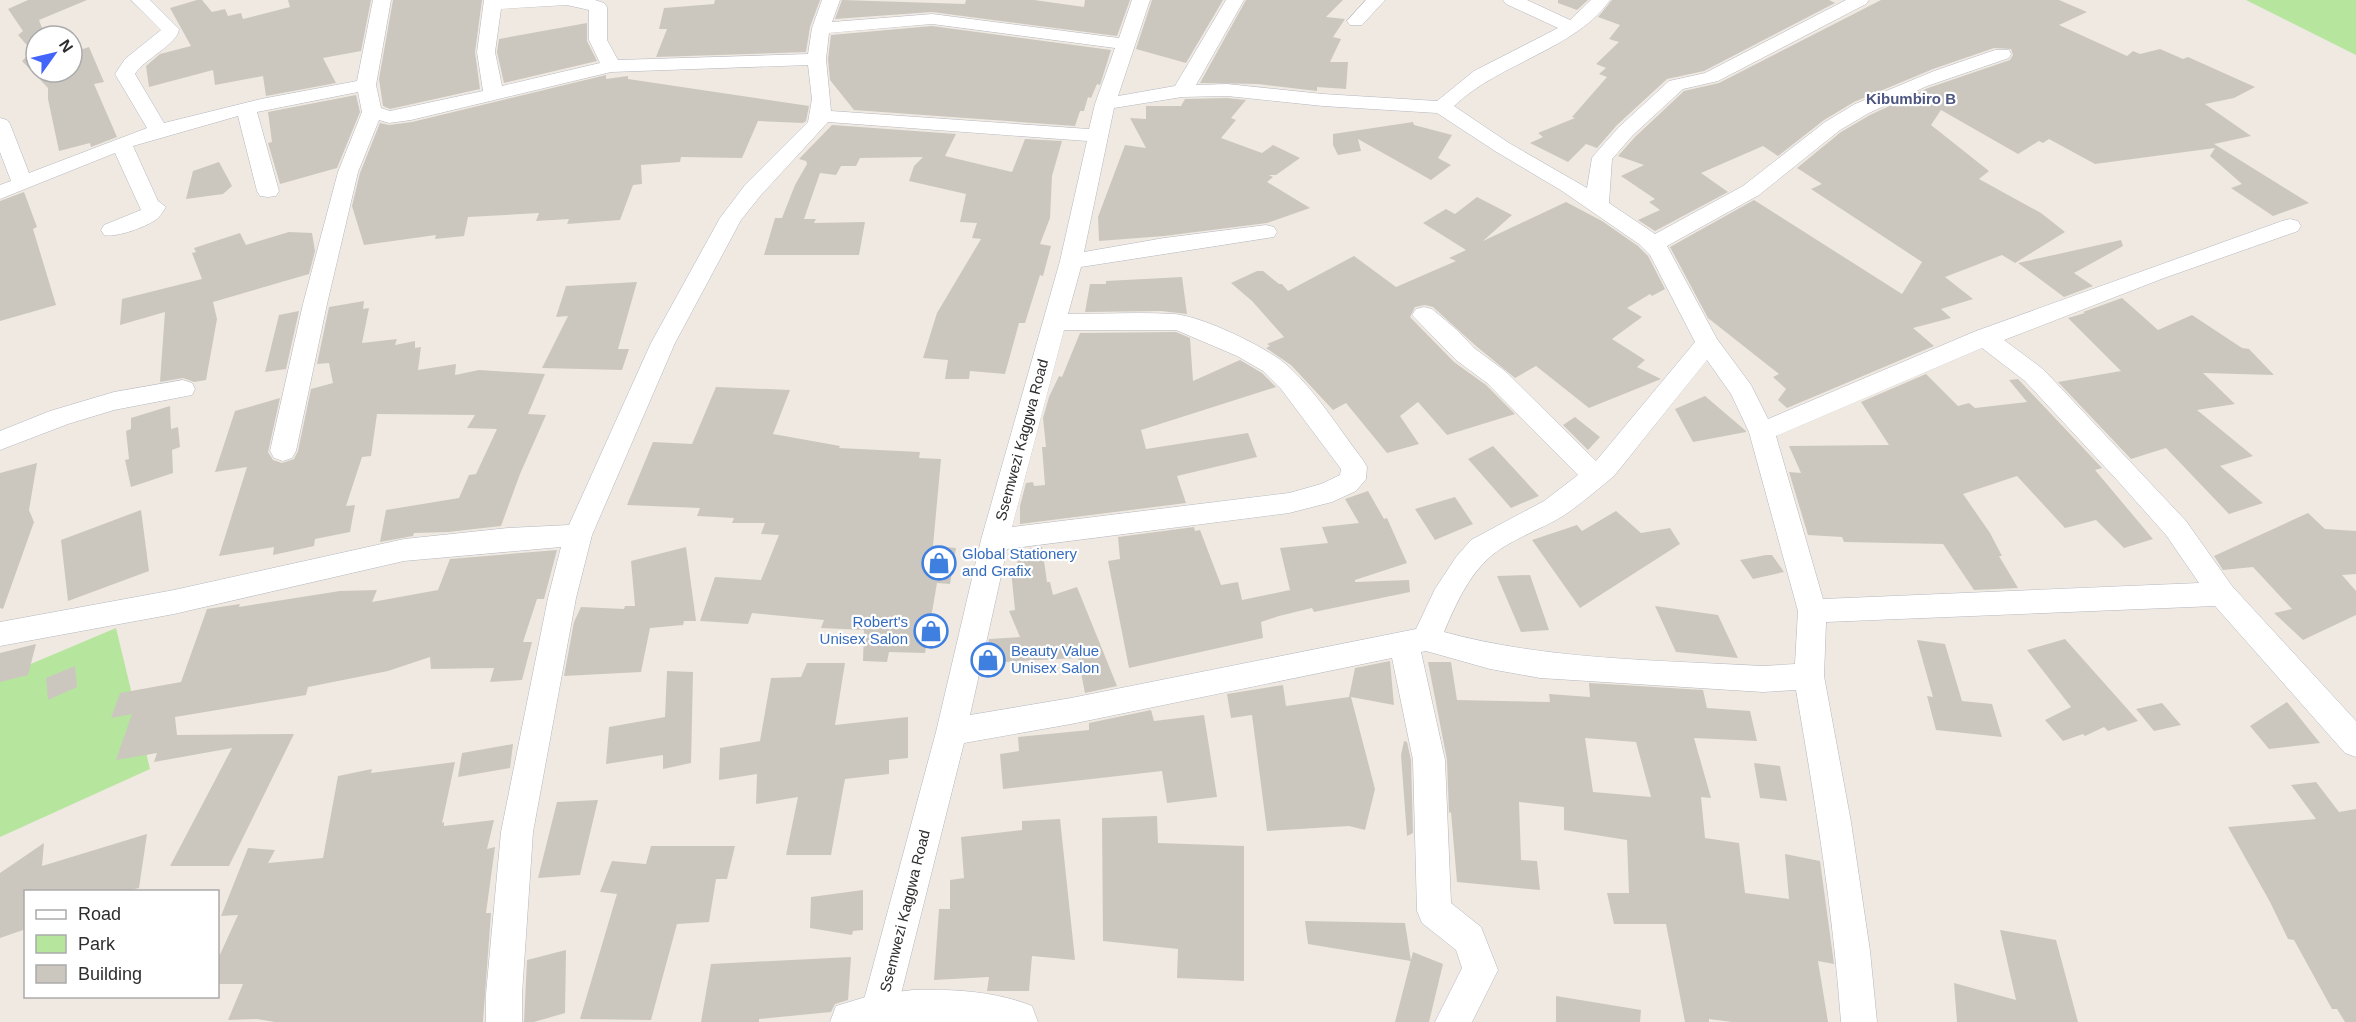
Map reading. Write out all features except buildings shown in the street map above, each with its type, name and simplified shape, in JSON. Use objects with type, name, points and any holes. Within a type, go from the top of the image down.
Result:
[{"type":"street","points":[[283,451],[315,304],[348,172],[372,112],[366,85],[382,0]]},
{"type":"street","points":[[494,95],[486,52],[493,2],[555,0],[594,4],[600,10],[598,40],[610,66]]},
{"type":"street","points":[[504,1022],[504,994],[517,832],[560,609],[578,535],[663,343],[731,218],[753,190],[809,135],[821,116],[822,93],[817,59],[821,28],[831,0]]},
{"type":"street","points":[[903,21],[908,0]]},
{"type":"street","name":"Ssemwezi Kaggwa Road","points":[[869,1019],[951,732],[995,540],[1071,261],[1105,104],[1141,0]]},
{"type":"street","points":[[1182,91],[1235,0]]},
{"type":"street","points":[[1356,21],[1376,0]]},
{"type":"street","points":[[1512,0],[1572,28]]},
{"type":"street","points":[[1442,107],[1461,89],[1481,75],[1572,28],[1601,0]]},
{"type":"street","points":[[1598,205],[1597,194],[1602,158],[1626,131],[1676,85],[1711,78],[1860,0]]},
{"type":"street","points":[[151,3],[168,25],[170,33],[132,63],[125,74],[159,131]]},
{"type":"street","points":[[821,28],[932,19],[955,20],[1125,44]]},
{"type":"street","points":[[1653,244],[1714,212],[1765,181],[1840,121],[1878,100],[1934,77],[2002,54]]},
{"type":"street","points":[[372,112],[389,117],[401,116],[610,66],[817,59]]},
{"type":"street","points":[[0,193],[121,143],[159,131],[246,109],[366,85]]},
{"type":"street","points":[[1105,104],[1182,91],[1227,90],[1323,100],[1442,107],[1598,205],[1653,244],[1665,260],[1707,343],[1742,391],[1762,432],[1812,611],[1809,676],[1835,822],[1853,951],[1859,1022]]},
{"type":"street","points":[[246,109],[268,191]]},
{"type":"street","points":[[821,116],[1098,136]]},
{"type":"street","points":[[0,124],[22,183]]},
{"type":"street","points":[[112,230],[150,214],[155,207],[149,205],[121,143]]},
{"type":"street","points":[[1762,432],[1882,378],[1984,337],[2290,226]]},
{"type":"street","points":[[1071,261],[1266,232]]},
{"type":"street","points":[[1424,315],[1449,336],[1465,354],[1497,377],[1577,456],[1595,478]]},
{"type":"street","points":[[995,540],[1289,503],[1331,492],[1346,486],[1353,479],[1354,467],[1290,382],[1269,363],[1193,326],[1176,322],[1054,322]]},
{"type":"street","points":[[1984,337],[2034,375],[2176,528],[2222,594],[2356,743]]},
{"type":"street","points":[[1453,1022],[1480,970],[1469,939],[1434,911],[1429,760],[1415,641],[1466,564],[1481,548],[1554,508],[1595,478],[1622,450],[1649,412],[1707,343]]},
{"type":"street","points":[[0,441],[59,417],[114,401],[183,389]]},
{"type":"street","points":[[0,634],[174,602],[404,550],[497,540],[578,535]]},
{"type":"street","points":[[1812,611],[2222,594]]},
{"type":"street","points":[[951,732],[1071,711],[1415,641],[1540,665],[1730,677],[1809,676]]},
{"type":"street","points":[[869,1019],[925,1011],[995,1017],[1016,1022]]},
{"type":"green space","points":[[2246,0],[2356,0],[2356,55]]},
{"type":"green space","points":[[116,628],[150,769],[0,837],[0,677]]},
{"type":"place","name":"Global Stationery and Grafix","points":[[939,563]]},
{"type":"place","name":"Robert's Unisex Salon","points":[[931,631]]},
{"type":"place","name":"Beauty Value Unisex Salon","points":[[988,660]]},
{"type":"district","name":"Kibumbiro B","points":[[1911,99]]}]
